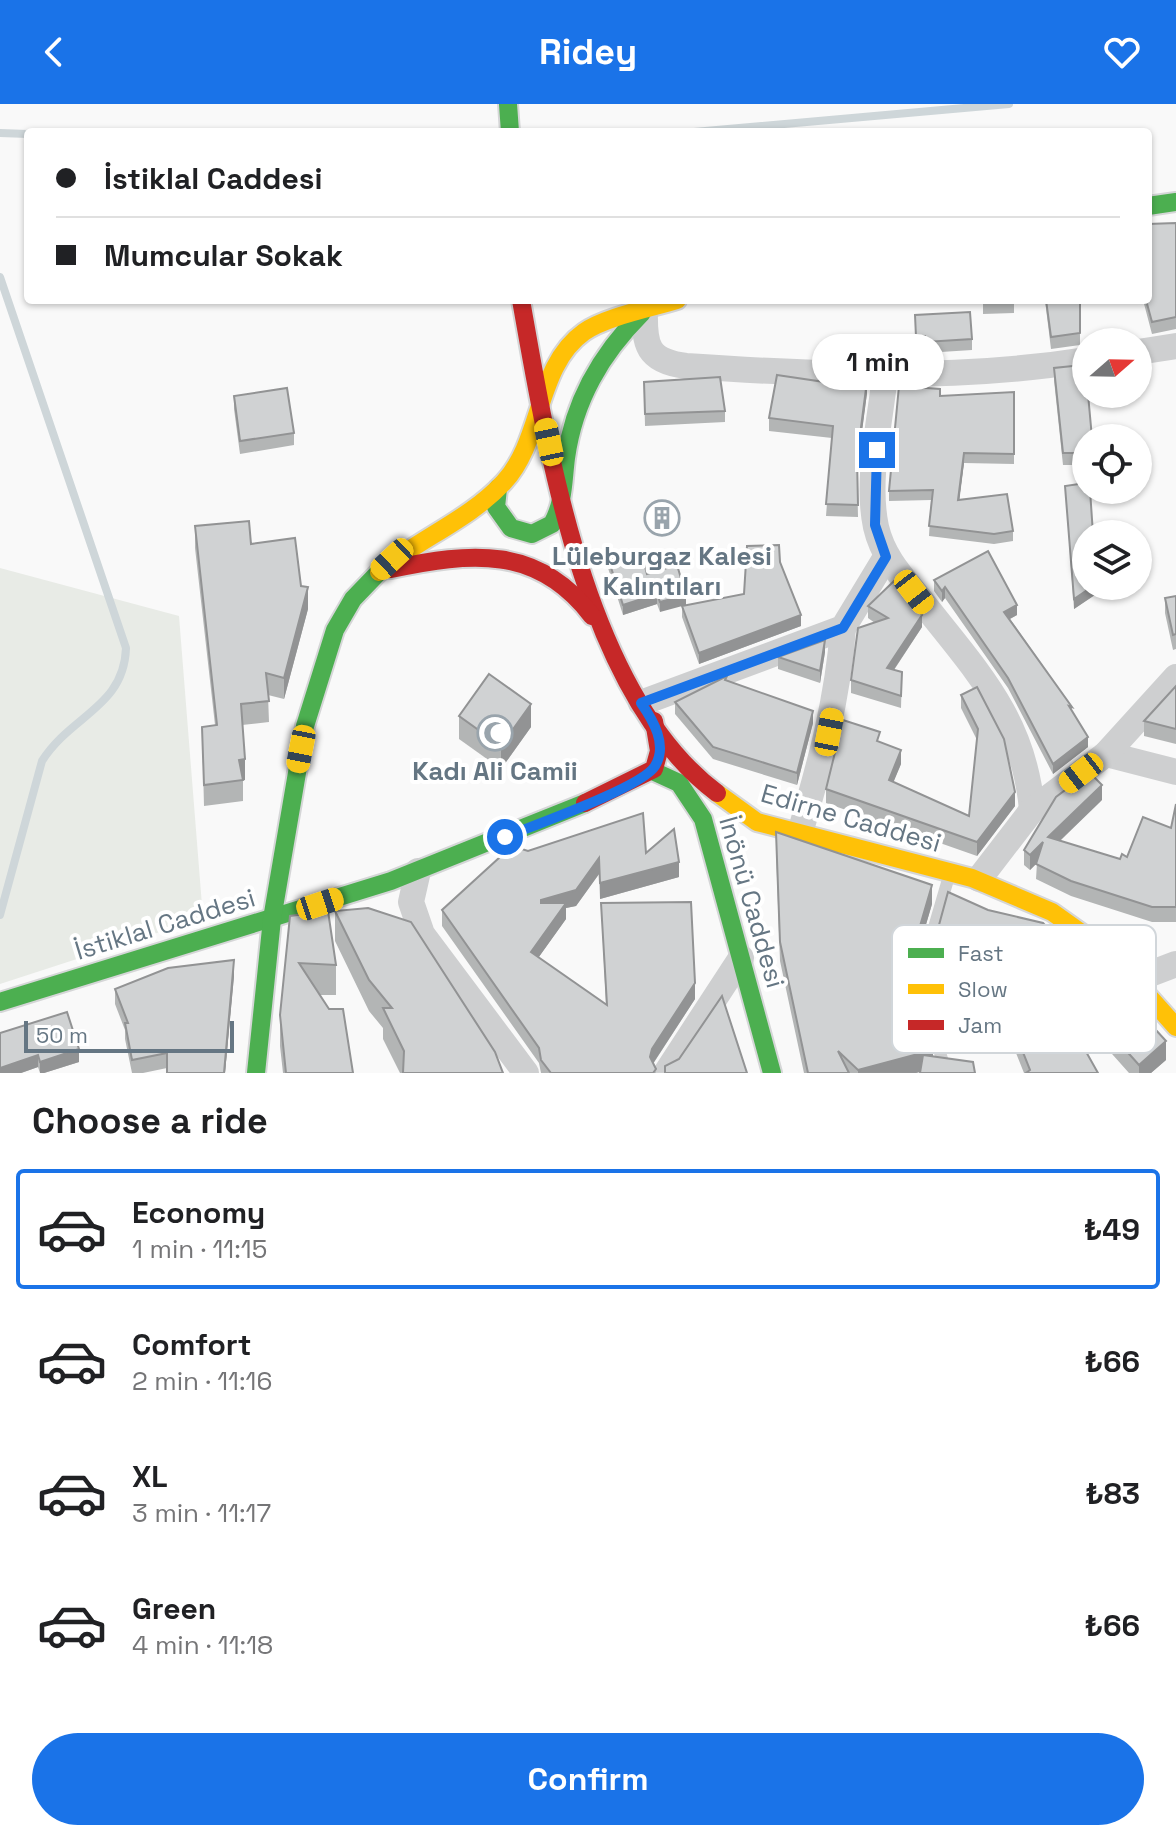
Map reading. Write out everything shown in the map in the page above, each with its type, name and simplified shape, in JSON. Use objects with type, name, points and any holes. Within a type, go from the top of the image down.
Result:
[{"type":"main road","points":[[508,104],[510,128]]},
{"type":"main road","points":[[1152,205],[1176,202]]},
{"type":"main road","points":[[522,306],[555,328],[586,330],[664,304]]},
{"type":"main road","name":"Edirne Caddesi","points":[[522,306],[541,408],[562,495],[607,643],[648,712],[701,782],[725,803],[763,824],[979,879],[1004,888],[1071,925]]},
{"type":"main road","points":[[498,488],[495,503],[500,516],[511,528],[537,533],[552,524],[562,495],[568,442],[583,391],[606,351],[645,310]]},
{"type":"main road","points":[[256,1073],[272,919],[305,726],[335,630],[353,599],[379,572],[412,544],[469,511],[498,488],[519,463],[564,351],[586,330]]},
{"type":"main road","points":[[379,572],[456,557],[522,562],[558,578],[573,592],[607,643]]},
{"type":"main road","points":[[648,712],[659,757],[650,772]]},
{"type":"main road","name":"İstiklal Caddesi","points":[[0,1002],[418,871],[555,817],[650,772]]},
{"type":"main road","name":"İnönü Caddesi","points":[[650,772],[671,776],[686,790],[703,819],[772,1073]]},
{"type":"main road","points":[[720,875],[731,838],[763,824]]},
{"type":"main road","points":[[281,868],[297,895],[320,904]]},
{"type":"main road","name":"Edirne Caddesi","points":[[1156,1005],[1176,1027]]},
{"type":"street","points":[[645,310],[644,332],[649,349],[658,360],[670,364],[885,375],[1026,370],[1072,362]]},
{"type":"street","points":[[1152,350],[1176,346]]},
{"type":"street","points":[[885,375],[874,474],[875,525],[886,557],[998,699],[1019,741],[1030,780],[1032,810]]},
{"type":"street","points":[[800,833],[829,732],[839,679],[843,628],[886,557]]},
{"type":"street","points":[[648,712],[843,628]]},
{"type":"street","points":[[979,879],[1032,810],[1106,754],[1176,677]]},
{"type":"street","points":[[1106,754],[1176,772]]},
{"type":"street","points":[[418,871],[411,902],[422,934],[526,1073]]},
{"type":"street","points":[[666,1073],[741,958]]},
{"type":"street","points":[[1156,972],[1176,964]]},
{"type":"lane","points":[[935,925],[950,873]]},
{"type":"lane","points":[[940,1053],[944,1065]]},
{"type":"shaded area","points":[[0,568],[179,616],[203,918],[0,984]]},
{"type":"building","points":[[1176,223],[1176,317],[1152,322],[1147,304],[1152,304],[1152,224]]},
{"type":"building","points":[[1047,304],[1080,304],[1080,328],[1072,328],[1072,334],[1051,337]]},
{"type":"building","points":[[970,312],[972,339],[925,342],[925,336],[916,337],[915,315]]},
{"type":"building","points":[[1072,366],[1072,408],[1089,408],[1091,424],[1072,424],[1072,453],[1063,453],[1054,368]]},
{"type":"building","points":[[777,375],[838,384],[838,378],[867,381],[857,458],[858,505],[826,504],[833,426],[769,418]]},
{"type":"building","points":[[720,377],[725,411],[645,414],[644,382]]},
{"type":"building","points":[[899,386],[940,389],[940,396],[1014,392],[1014,454],[964,453],[958,500],[1007,494],[1013,531],[994,534],[929,526],[933,490],[889,491]]},
{"type":"building","points":[[287,388],[294,433],[240,441],[234,396]]},
{"type":"building","points":[[1072,485],[1072,504],[1091,504],[1092,520],[1072,520],[1072,574],[1065,486]]},
{"type":"building","points":[[249,521],[251,544],[295,538],[301,586],[308,587],[284,678],[266,673],[269,701],[241,704],[245,759],[239,760],[243,780],[204,785],[202,727],[217,725],[195,526]]},
{"type":"building","points":[[779,545],[780,562],[801,615],[699,653],[682,606],[744,594],[747,546]]},
{"type":"building","points":[[988,551],[1017,605],[1004,612],[1072,707],[1069,706],[1088,737],[1053,764],[1008,678],[945,587],[942,591],[934,580]]},
{"type":"building","points":[[642,555],[647,574],[677,565],[686,595],[660,602],[657,594],[623,605],[608,558]]},
{"type":"building","points":[[894,581],[922,615],[887,668],[902,672],[901,696],[851,680],[858,628],[888,618],[868,606]]},
{"type":"building","points":[[1176,596],[1176,634],[1173,635],[1165,598]]},
{"type":"building","points":[[825,640],[820,671],[778,657]]},
{"type":"building","points":[[489,674],[531,704],[501,746],[459,716]]},
{"type":"building","points":[[727,676],[725,680],[813,711],[797,773],[713,747],[675,702]]},
{"type":"building","points":[[1176,686],[1176,729],[1144,721]]},
{"type":"building","points":[[977,687],[1004,739],[1015,792],[977,842],[826,789],[843,720],[880,732],[877,741],[901,750],[889,780],[969,816],[978,729],[961,695]]},
{"type":"building","points":[[1089,772],[1102,785],[1048,837],[1120,859],[1122,854],[1127,857],[1143,817],[1171,828],[1176,804],[1176,907],[1152,907],[1071,881],[1036,864],[1043,842],[1030,855],[1024,850],[1056,797]]},
{"type":"building","points":[[643,813],[646,853],[674,829],[679,862],[600,883],[599,858],[576,890],[541,900],[541,903],[566,903],[531,952],[607,1005],[601,903],[691,902],[695,983],[652,1049],[650,1057],[656,1069],[653,1073],[551,1073],[541,1060],[539,1048],[442,910],[512,846],[528,851]]},
{"type":"building","points":[[776,832],[932,885],[920,925],[892,925],[892,1053],[922,1053],[858,1070],[838,1051],[849,1073],[808,1073],[780,942]]},
{"type":"building","points":[[948,892],[988,910],[1045,925],[939,925]]},
{"type":"building","points":[[368,908],[411,922],[495,1052],[503,1073],[403,1073],[404,1051],[383,1008],[392,1008],[369,980],[335,911]]},
{"type":"building","points":[[328,911],[336,965],[299,963],[329,1009],[343,1009],[353,1073],[286,1073],[280,1015],[290,916]]},
{"type":"building","points":[[234,960],[224,1073],[167,1073],[167,1053],[132,1060],[125,1023],[128,1023],[115,989],[168,968]]},
{"type":"building","points":[[722,996],[747,1073],[665,1073],[665,1066],[679,1059]]},
{"type":"building","points":[[67,1012],[79,1049],[40,1062],[38,1055],[0,1068],[0,1033]]},
{"type":"building","points":[[1156,1030],[1166,1041],[1156,1050]]},
{"type":"building","points":[[1023,1053],[1087,1053],[1098,1073],[1026,1073],[1030,1070]]},
{"type":"building","points":[[1128,1053],[1152,1053],[1139,1065]]},
{"type":"building","points":[[923,1055],[973,1062],[975,1073],[920,1073]]},
{"type":"waterway","points":[[739,128],[1009,104]]},
{"type":"waterway","points":[[0,133],[24,134]]},
{"type":"waterway","points":[[0,277],[126,648],[123,668],[106,698],[67,732],[42,761],[0,915]]},
{"type":"traffic: fast","points":[[508,104],[510,128]]},
{"type":"traffic: fast","points":[[1152,205],[1176,202]]},
{"type":"traffic: fast","points":[[498,488],[496,507],[511,528],[532,534],[552,524],[561,500],[570,437],[583,397],[602,362],[642,313]]},
{"type":"traffic: fast","points":[[256,1073],[272,919],[305,726],[335,630],[353,599],[379,572]]},
{"type":"traffic: fast","points":[[655,772],[679,783],[703,819],[772,1073]]},
{"type":"traffic: fast","points":[[0,1002],[391,881],[585,803]]},
{"type":"traffic: slow","points":[[379,572],[475,507],[504,482],[526,446],[548,383],[568,346],[593,327],[663,304]]},
{"type":"traffic: slow","points":[[717,793],[757,822],[972,878],[1052,912],[1070,925]]},
{"type":"traffic: slow","points":[[1156,1005],[1176,1027]]},
{"type":"traffic: jam","points":[[522,304],[560,497],[580,567],[605,634],[635,696],[672,750],[717,793]]},
{"type":"traffic: jam","points":[[391,569],[449,559],[476,558],[526,565],[549,576],[571,593],[592,616]]},
{"type":"traffic: jam","points":[[585,803],[654,769],[659,751],[654,721]]},
{"type":"place","name":"Lüleburgaz Kalesi Kalıntıları","points":[[662,518]]},
{"type":"place","name":"Kadı Ali Camii","points":[[495,733]]},
{"type":"route","points":[[505,837],[604,796],[654,769],[659,757],[659,740],[654,721],[641,703],[843,628],[886,557],[875,525],[877,450]]}]
